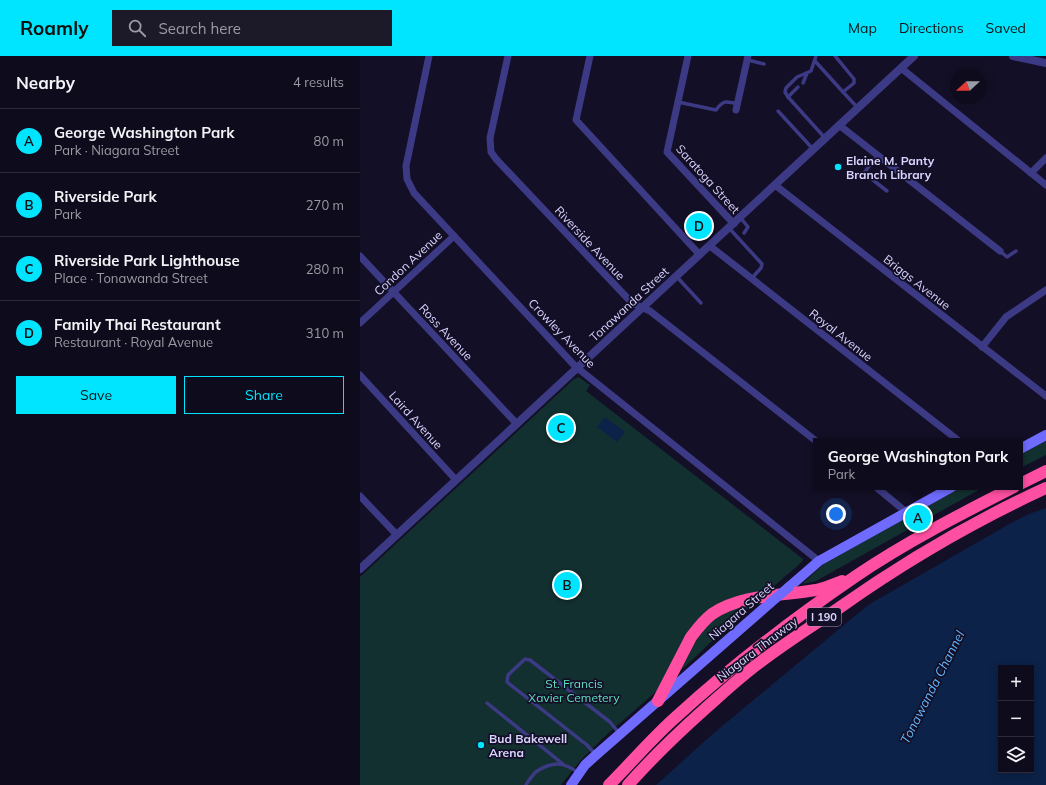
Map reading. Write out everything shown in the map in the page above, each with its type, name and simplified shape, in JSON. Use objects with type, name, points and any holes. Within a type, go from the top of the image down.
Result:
[{"type":"highway","points":[[1023,482],[1046,471]]},
{"type":"highway","name":"Niagara Thruway","points":[[628,785],[671,741],[734,683],[812,625],[864,589],[937,545],[1004,508],[1046,488]]},
{"type":"highway","name":"Niagara Thruway","points":[[609,785],[676,717],[730,669],[774,635],[857,576],[947,522],[1008,490]]},
{"type":"highway","points":[[658,701],[691,637],[698,627],[723,608],[746,600],[817,590],[857,576]]},
{"type":"main road","points":[[1023,448],[1046,435]]},
{"type":"main road","name":"Niagara Street","points":[[571,785],[579,773],[596,755],[819,561],[946,490]]},
{"type":"street","name":"Crowley Avenue","points":[[429,56],[406,166],[407,179],[414,193],[578,368],[819,561]]},
{"type":"street","name":"Riverside Avenue","points":[[508,56],[490,138],[491,152],[632,304],[650,312],[813,439]]},
{"type":"street","points":[[590,56],[576,120],[700,255]]},
{"type":"street","name":"Saratoga Street","points":[[688,56],[667,152],[731,226]]},
{"type":"street","name":"Tonawanda Street","points":[[360,569],[914,56]]},
{"type":"street","points":[[1013,56],[1046,63]]},
{"type":"street","points":[[737,107],[748,58]]},
{"type":"street","points":[[901,68],[1046,185]]},
{"type":"street","points":[[839,125],[1000,251]]},
{"type":"street","points":[[1031,172],[1046,158]]},
{"type":"street","name":"Briggs Avenue","points":[[775,185],[1046,396]]},
{"type":"street","name":"Condon Avenue","points":[[360,323],[454,236]]},
{"type":"street","name":"Royal Avenue","points":[[710,246],[955,438]]},
{"type":"street","name":"Ross Avenue","points":[[360,256],[517,424]]},
{"type":"street","points":[[982,346],[1006,317],[1046,290]]},
{"type":"street","name":"Laird Avenue","points":[[360,375],[456,480]]},
{"type":"street","points":[[880,490],[906,512]]},
{"type":"street","points":[[360,496],[397,535]]},
{"type":"lane","points":[[816,56],[811,71],[797,77],[786,88],[786,92],[788,97],[825,138]]},
{"type":"lane","points":[[834,56],[854,79],[854,83],[843,92]]},
{"type":"lane","points":[[748,58],[764,64]]},
{"type":"lane","points":[[815,61],[858,108]]},
{"type":"lane","points":[[803,83],[807,73]]},
{"type":"lane","points":[[788,97],[798,87]]},
{"type":"lane","points":[[678,102],[716,110],[721,103],[728,101],[737,107]]},
{"type":"lane","points":[[778,112],[813,149]]},
{"type":"lane","points":[[877,155],[864,173],[887,191]]},
{"type":"lane","points":[[740,217],[748,228],[741,236]]},
{"type":"lane","points":[[731,226],[741,236],[762,264],[761,268],[751,279]]},
{"type":"lane","points":[[1000,251],[1007,257],[1016,251]]},
{"type":"lane","points":[[676,276],[701,303]]},
{"type":"lane","points":[[596,755],[587,745],[507,682],[508,675],[525,659],[530,660],[610,722],[620,734]]},
{"type":"lane","points":[[487,703],[563,764],[572,767],[579,773]]},
{"type":"lane","points":[[526,785],[526,783],[536,772],[551,765],[563,764]]},
{"type":"green space","name":"St. Francis Xavier Cemetery","points":[[579,377],[590,385],[586,391],[803,559],[802,562],[733,621],[690,662],[603,738],[581,760],[561,785],[360,785],[360,577],[574,379]]},
{"type":"green space","points":[[1046,441],[1046,455],[1023,466],[1023,453]]},
{"type":"green space","points":[[957,490],[979,490],[816,581],[802,584],[824,564]]},
{"type":"water","points":[[605,417],[625,432],[617,442],[597,427]]},
{"type":"water","name":"Tonawanda Channel","points":[[1046,508],[1046,785],[656,785],[715,732],[868,605],[1011,523]]},
{"type":"place","name":"Elaine M. Panty Branch Library","points":[[838,167]]},
{"type":"place","name":"Family Thai Restaurant","points":[[699,226]]},
{"type":"place","name":"Riverside Park Lighthouse","points":[[561,428]]},
{"type":"place","name":"George Washington Park","points":[[918,518]]},
{"type":"place","name":"Riverside Park","points":[[567,585]]},
{"type":"place","name":"Bud Bakewell Arena","points":[[481,745]]}]
